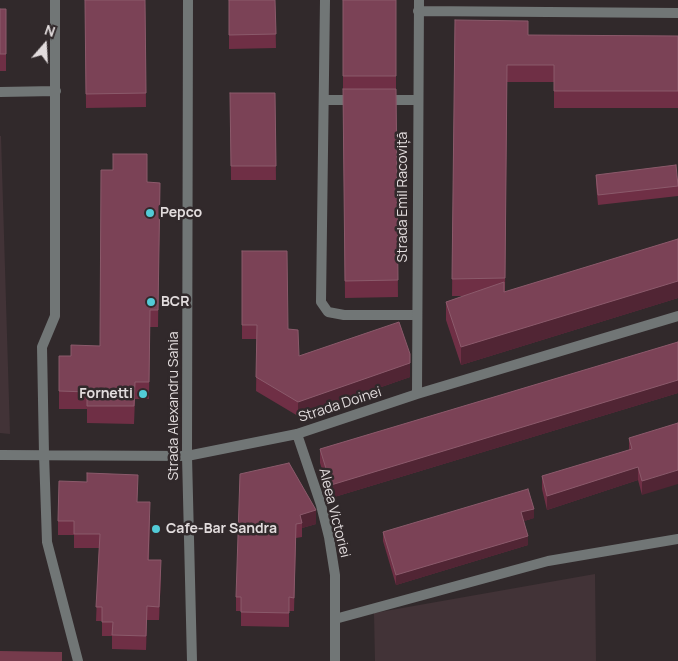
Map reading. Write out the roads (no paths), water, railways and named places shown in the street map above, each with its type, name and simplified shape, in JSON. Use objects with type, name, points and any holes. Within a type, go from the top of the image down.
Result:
[{"type":"street","points":[[55,0],[55,316],[42,347],[47,542],[78,661]]},
{"type":"street","name":"Strada Alexandru Sahia","points":[[188,0],[187,456],[192,661]]},
{"type":"street","points":[[325,0],[321,302],[328,312],[344,315],[417,314]]},
{"type":"street","name":"Strada Emil Racoviță","points":[[417,394],[419,0]]},
{"type":"street","points":[[418,12],[678,13]]},
{"type":"street","points":[[0,92],[56,91]]},
{"type":"street","points":[[324,100],[418,100]]},
{"type":"street","name":"Strada Doinei","points":[[0,455],[187,456],[298,434],[417,394],[678,316]]},
{"type":"street","name":"Aleea Victoriei","points":[[298,434],[321,505],[329,537],[335,575],[335,661]]},
{"type":"street","points":[[335,619],[548,561],[678,539]]},
{"type":"place","name":"Pepco","points":[[150,213]]},
{"type":"place","name":"BCR","points":[[151,302]]},
{"type":"place","name":"Fornetti","points":[[143,394]]},
{"type":"place","name":"Cafe-Bar Sandra","points":[[156,529]]}]
